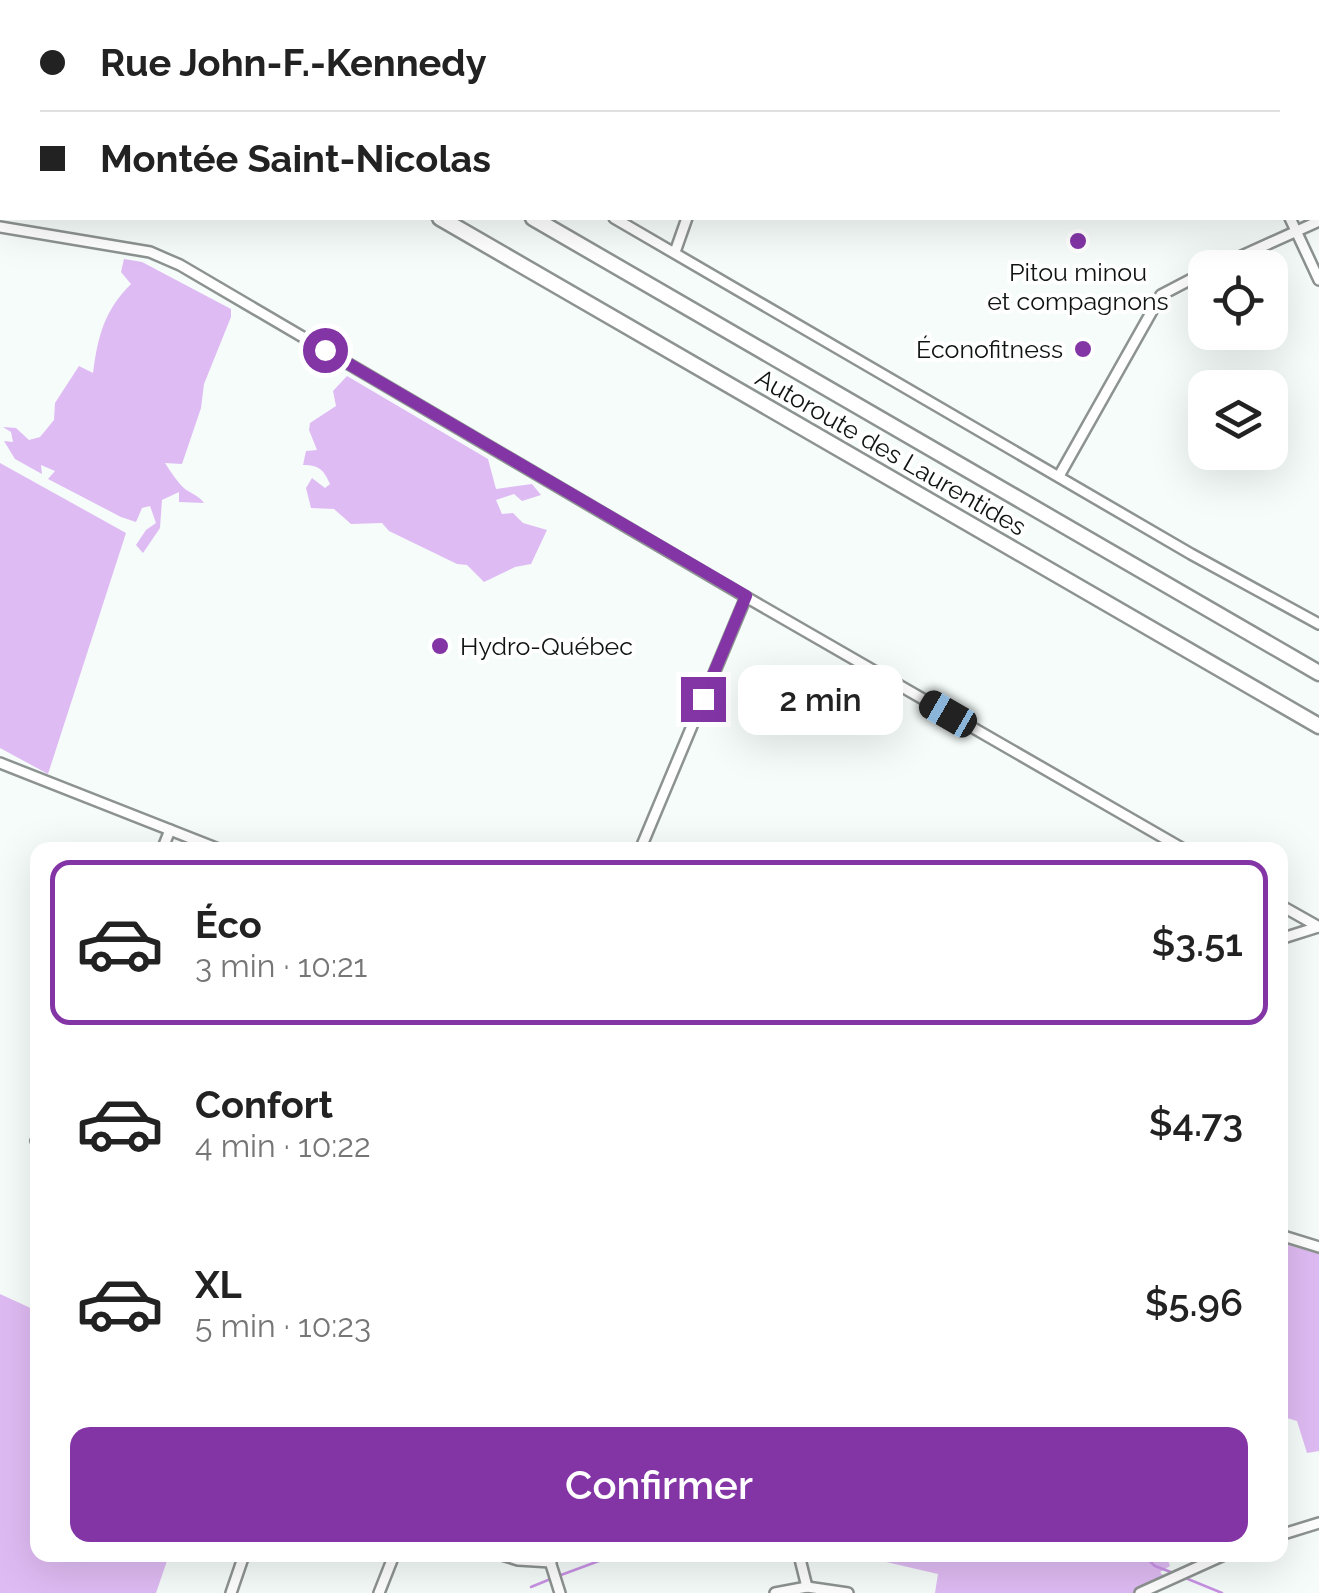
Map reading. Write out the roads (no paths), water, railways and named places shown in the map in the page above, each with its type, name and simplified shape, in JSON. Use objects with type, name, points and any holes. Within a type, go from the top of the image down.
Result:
[{"type":"highway","name":"Autoroute des Laurentides","points":[[443,220],[1319,726]]},
{"type":"highway","name":"Autoroute des Laurentides","points":[[536,220],[1319,673]]},
{"type":"street","points":[[618,220],[1191,554],[1319,624]]},
{"type":"street","points":[[674,252],[686,220]]},
{"type":"street","points":[[1291,220],[1319,280]]},
{"type":"street","points":[[1258,250],[1319,221]]},
{"type":"street","points":[[0,227],[150,252],[180,265],[1171,842]]},
{"type":"street","points":[[1059,476],[1161,295],[1188,281]]},
{"type":"street","points":[[643,842],[746,596]]},
{"type":"street","points":[[0,762],[201,842]]},
{"type":"street","points":[[165,842],[170,830]]},
{"type":"street","points":[[1288,910],[1319,927]]},
{"type":"street","points":[[1288,937],[1319,927]]},
{"type":"street","points":[[1288,1237],[1319,1246]]},
{"type":"street","points":[[1288,1533],[1319,1524]]},
{"type":"street","points":[[230,1593],[241,1562]]},
{"type":"street","points":[[380,1593],[391,1562]]},
{"type":"street","points":[[551,1562],[560,1593]]},
{"type":"street","points":[[800,1562],[807,1587]]},
{"type":"street","points":[[1140,1593],[1209,1562]]},
{"type":"street","points":[[775,1593],[807,1587],[848,1593]]},
{"type":"waterway","points":[[561,1575],[596,1562]]},
{"type":"waterway","points":[[1151,1562],[1176,1574]]},
{"type":"waterway","points":[[1183,1577],[1222,1593]]},
{"type":"waterway","points":[[531,1587],[553,1578]]},
{"type":"place","name":"Pitou minou et compagnons","points":[[1078,241]]},
{"type":"place","name":"Éconofitness","points":[[1083,349]]},
{"type":"place","name":"Hydro-Québec","points":[[440,646]]}]
